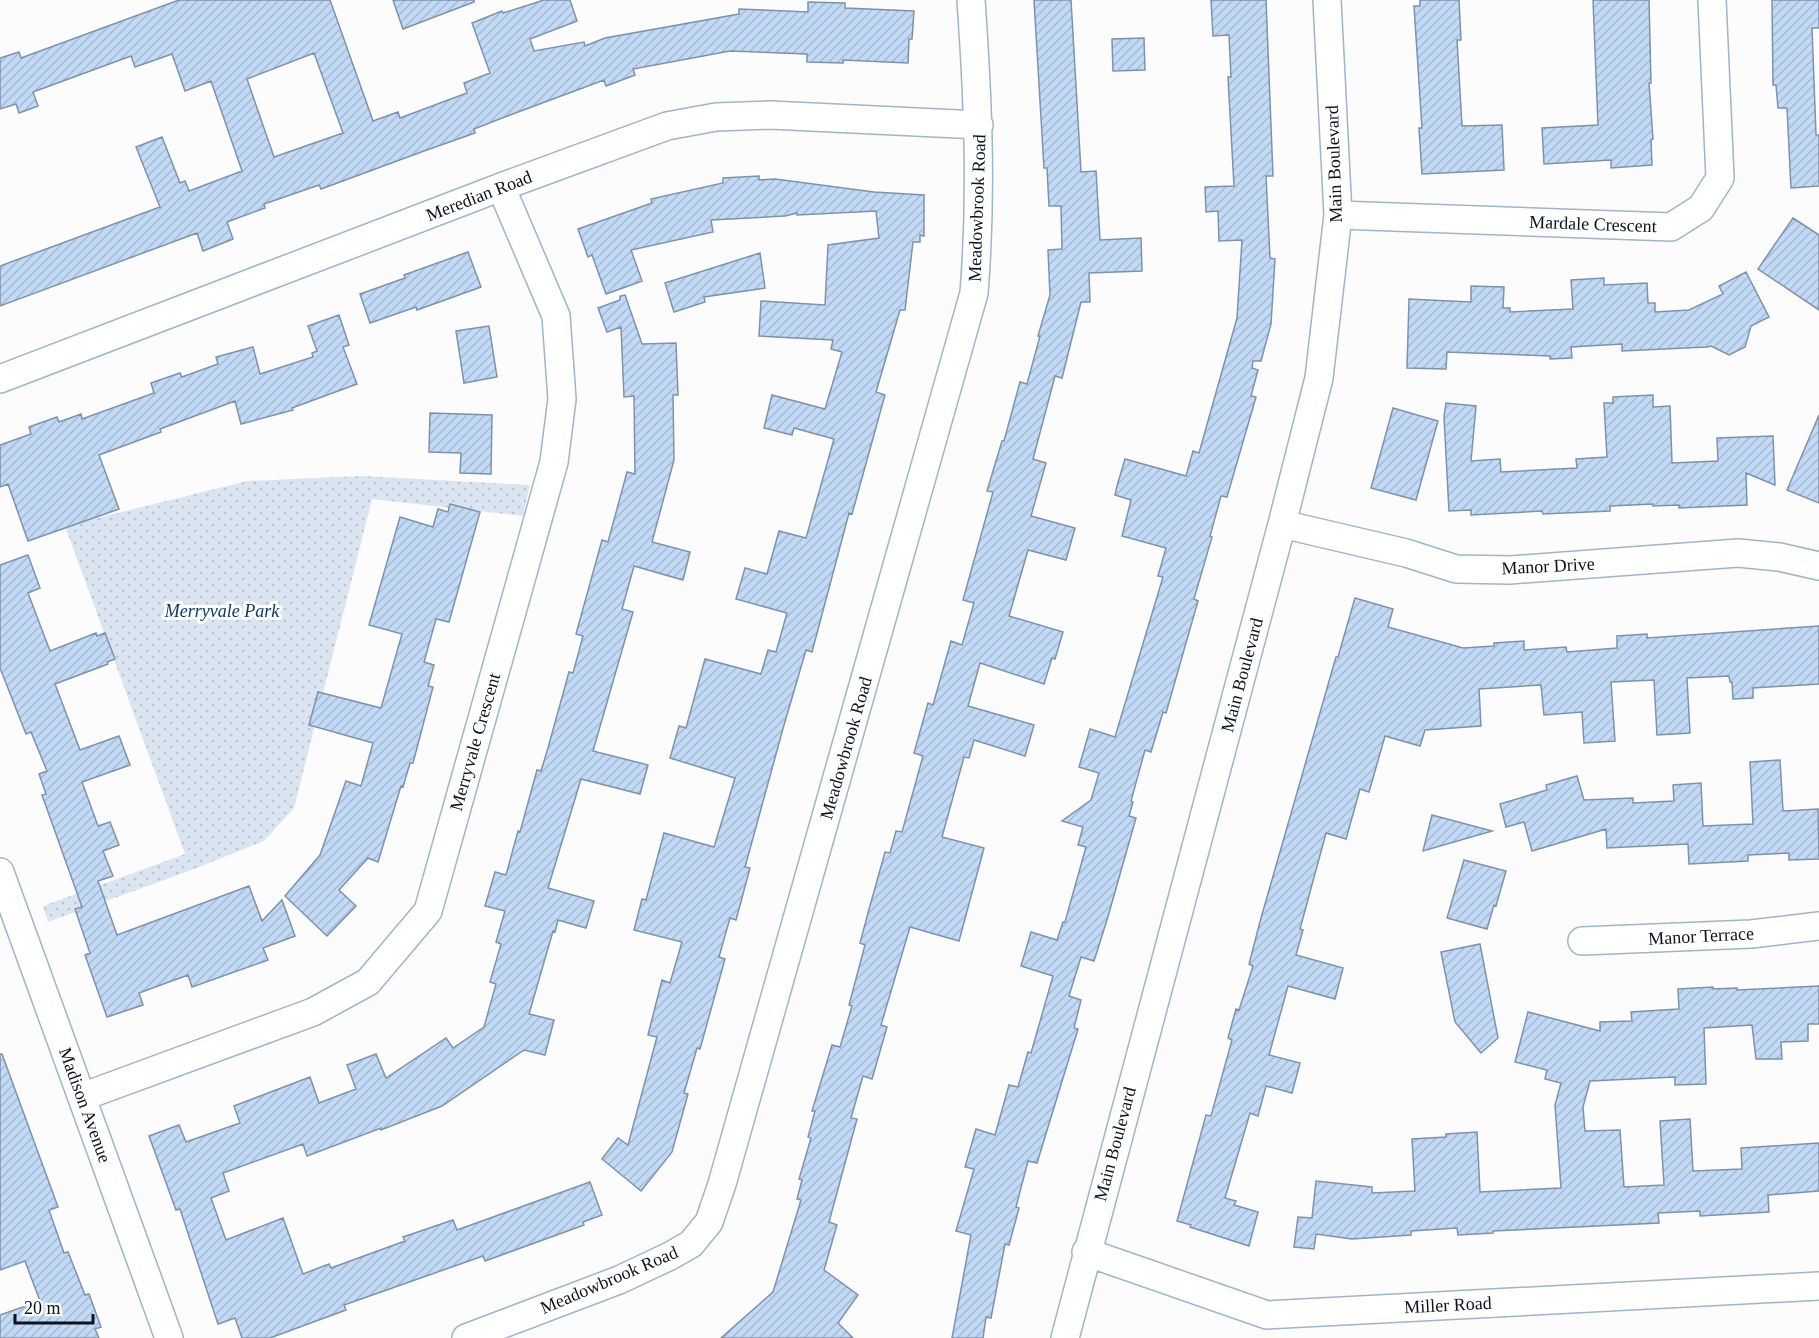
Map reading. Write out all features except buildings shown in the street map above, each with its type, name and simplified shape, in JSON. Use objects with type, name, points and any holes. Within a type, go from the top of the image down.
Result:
[{"type":"street","name":"Meadowbrook Road","points":[[466,1338],[619,1280],[670,1256],[691,1244],[709,1222],[722,1184],[974,293],[979,234],[979,125],[971,0]]},
{"type":"street","name":"Main Boulevard","points":[[1065,1338],[1319,378],[1338,215],[1327,0]]},
{"type":"street","name":"Mardale Crescent","points":[[1338,215],[1671,227],[1701,208],[1720,178],[1712,0]]},
{"type":"street","name":"Meredian Road","points":[[0,380],[501,187],[667,126],[716,117],[770,116],[979,125]]},
{"type":"street","name":"Merryvale Crescent","points":[[82,1096],[313,1012],[368,982],[428,911],[554,462],[562,399],[556,316],[501,187]]},
{"type":"street","name":"Manor Drive","points":[[1282,524],[1406,553],[1456,569],[1510,570],[1738,553],[1779,557],[1819,566]]},
{"type":"street","name":"Madison Avenue","points":[[0,872],[169,1338]]},
{"type":"street","name":"Manor Terrace","points":[[1582,941],[1751,934],[1819,926]]},
{"type":"street","name":"Miller Road","points":[[1086,1252],[1267,1315],[1819,1286]]},
{"type":"green space","name":"Merryvale Park","points":[[362,476],[530,485],[523,516],[372,499],[294,808],[264,841],[48,922],[43,906],[185,854],[65,526],[247,481]]}]
